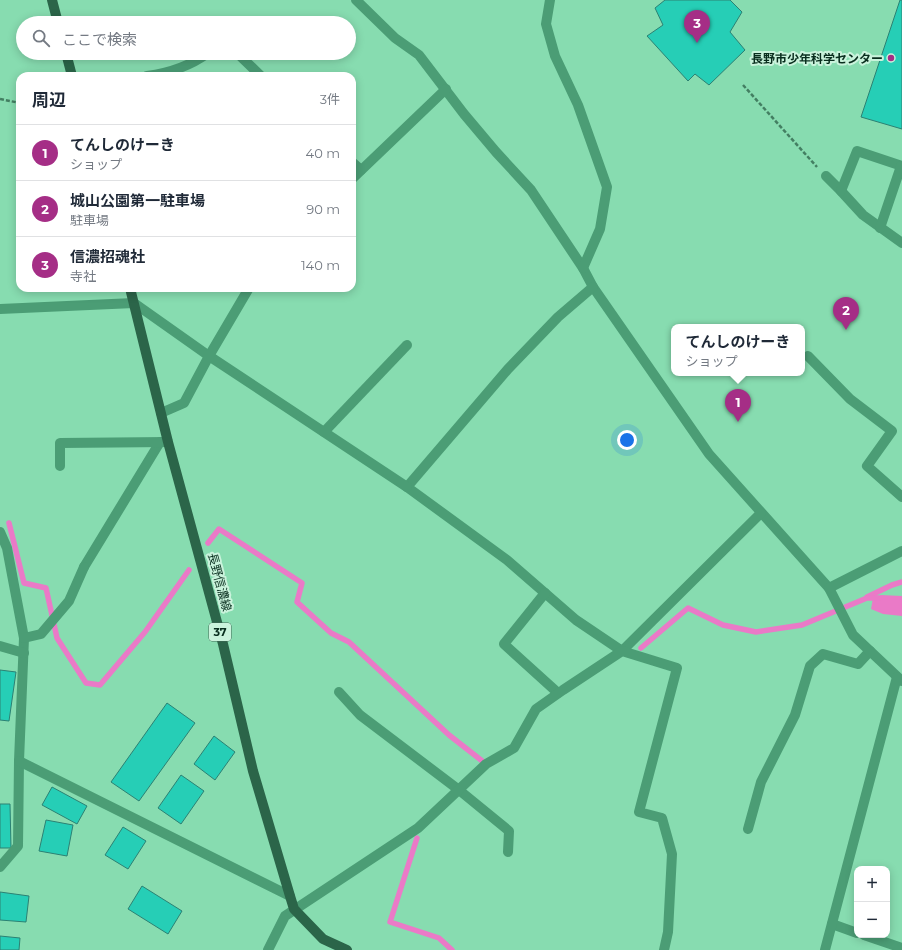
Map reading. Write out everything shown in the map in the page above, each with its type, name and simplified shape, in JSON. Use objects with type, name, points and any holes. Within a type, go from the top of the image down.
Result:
[{"type":"main road","points":[[52,0],[56,16]]},
{"type":"main road","points":[[68,60],[71,72]]},
{"type":"main road","name":"長野信濃線","points":[[131,292],[161,413],[164,442],[223,644],[253,771],[294,909],[323,939],[347,950]]},
{"type":"street","points":[[356,0],[395,38],[419,55],[464,114],[531,190],[583,268],[593,287],[709,454],[829,588],[854,635],[899,679],[825,950]]},
{"type":"street","points":[[550,0],[546,24],[555,56],[578,105],[607,187],[600,229],[583,268]]},
{"type":"street","points":[[168,72],[198,60]]},
{"type":"street","points":[[245,60],[258,72]]},
{"type":"street","points":[[356,175],[446,89]]},
{"type":"street","points":[[841,191],[857,151],[902,166],[880,228]]},
{"type":"street","points":[[356,166],[361,170]]},
{"type":"street","points":[[826,176],[863,215],[902,243]]},
{"type":"street","points":[[407,487],[508,368],[558,317],[593,287]]},
{"type":"street","points":[[161,413],[184,403],[209,356],[247,292]]},
{"type":"street","points":[[0,310],[134,303],[209,356],[407,487],[507,560],[576,620],[622,652],[677,668],[639,812],[662,818],[672,854],[668,932],[664,950]]},
{"type":"street","points":[[324,432],[407,344]]},
{"type":"street","points":[[808,356],[850,399],[892,430],[867,466],[902,497]]},
{"type":"street","points":[[60,466],[60,443],[164,442]]},
{"type":"street","points":[[24,638],[41,634],[69,601],[84,567],[164,442]]},
{"type":"street","points":[[268,950],[285,916],[418,828],[486,764],[514,748],[536,709],[622,652],[761,513]]},
{"type":"street","points":[[0,532],[7,548],[24,638],[19,760],[18,846],[0,867]]},
{"type":"street","points":[[829,588],[902,551]]},
{"type":"street","points":[[545,593],[504,644],[558,693]]},
{"type":"street","points":[[0,646],[24,653]]},
{"type":"street","points":[[748,829],[761,782],[795,715],[810,666],[823,654],[858,664],[870,651]]},
{"type":"street","points":[[339,692],[360,715],[459,790],[509,831],[508,852]]},
{"type":"street","points":[[19,760],[290,896]]},
{"type":"street","points":[[832,924],[854,932]]},
{"type":"street","points":[[873,938],[902,948]]},
{"type":"path","points":[[743,85],[826,176]]},
{"type":"path","points":[[0,99],[16,102]]},
{"type":"shaded area","points":[[881,595],[902,596],[902,616],[883,614],[871,609],[873,598]]},
{"type":"building","points":[[665,0],[730,0],[742,12],[730,32],[745,50],[709,85],[695,74],[688,81],[647,36],[663,25],[655,8]]},
{"type":"building","name":"長野市少年科学センター","points":[[900,0],[902,0],[902,129],[861,117]]},
{"type":"building","points":[[0,670],[16,672],[9,721],[0,720]]},
{"type":"building","points":[[167,703],[195,723],[139,801],[111,782]]},
{"type":"building","points":[[214,736],[235,752],[215,780],[194,764]]},
{"type":"building","points":[[181,775],[204,791],[181,824],[158,808]]},
{"type":"building","points":[[52,787],[87,806],[77,824],[42,805]]},
{"type":"building","points":[[0,804],[10,804],[11,848],[0,848]]},
{"type":"building","points":[[46,820],[73,825],[67,856],[39,851]]},
{"type":"building","points":[[123,827],[146,841],[128,869],[105,855]]},
{"type":"building","points":[[142,886],[182,911],[168,934],[128,909]]},
{"type":"building","points":[[0,892],[29,896],[26,922],[0,920]]},
{"type":"building","points":[[0,936],[20,938],[19,950],[0,950]]},
{"type":"waterway","points":[[9,523],[24,583],[46,588],[57,638],[86,683],[100,685],[145,632],[189,570]]},
{"type":"waterway","points":[[208,543],[219,529],[302,583],[297,602],[331,633],[349,642],[449,735],[486,764]]},
{"type":"waterway","points":[[867,597],[902,582]]},
{"type":"waterway","points":[[641,648],[688,608],[723,625],[756,632],[802,625],[867,598],[879,598]]},
{"type":"waterway","points":[[417,838],[390,922],[439,938],[452,950]]},
{"type":"place","name":"信濃招魂社","points":[[697,43]]},
{"type":"place","name":"長野市少年科学センター","points":[[891,58]]},
{"type":"place","name":"城山公園第一駐車場","points":[[846,330]]},
{"type":"place","name":"てんしのけーき","points":[[738,422]]}]
